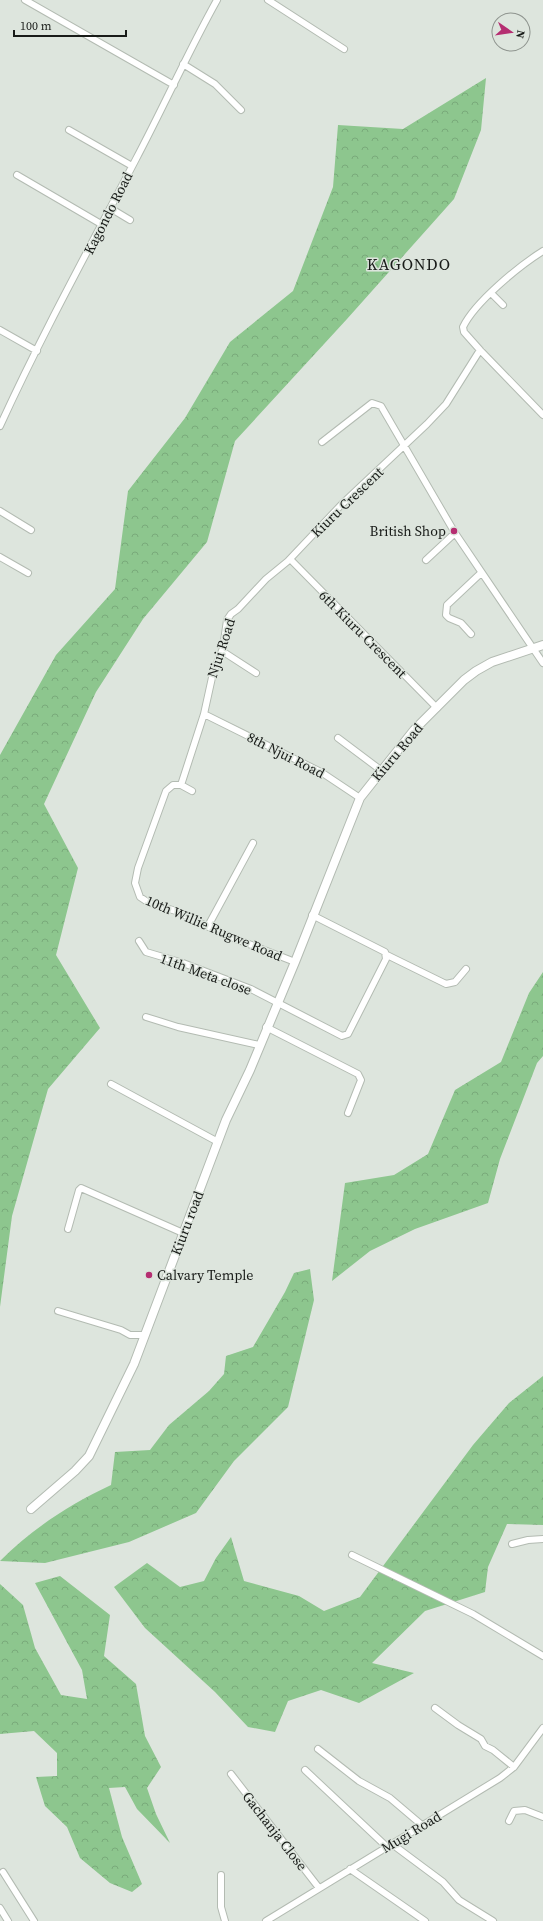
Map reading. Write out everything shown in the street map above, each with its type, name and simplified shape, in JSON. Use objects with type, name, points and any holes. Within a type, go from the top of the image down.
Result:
[{"type":"street","points":[[25,0],[174,85]]},
{"type":"street","name":"Kagondo Road","points":[[0,426],[101,224],[217,0]]},
{"type":"street","points":[[268,0],[344,49]]},
{"type":"street","points":[[183,64],[215,84],[241,110]]},
{"type":"street","points":[[69,130],[132,166]]},
{"type":"street","points":[[17,175],[101,224]]},
{"type":"street","points":[[110,208],[130,220]]},
{"type":"street","points":[[543,251],[520,265],[491,293],[463,327],[464,332],[480,350],[543,415]]},
{"type":"street","points":[[491,293],[503,305]]},
{"type":"street","points":[[0,330],[37,351]]},
{"type":"street","name":"Kiuru Crescent","points":[[290,559],[342,504],[446,404],[480,350]]},
{"type":"street","points":[[322,442],[372,403],[381,406],[455,533],[543,663]]},
{"type":"street","points":[[0,511],[31,530]]},
{"type":"street","points":[[426,560],[455,533]]},
{"type":"street","points":[[0,558],[28,573]]},
{"type":"street","name":"Njui Road","points":[[181,785],[207,715],[213,673],[222,652],[227,620],[266,578],[290,559]]},
{"type":"street","name":"6th Kiuru Crescent","points":[[290,559],[436,708]]},
{"type":"street","points":[[471,634],[461,623],[449,618],[446,610],[448,606],[481,573]]},
{"type":"street","name":"Kiuru Road","points":[[312,915],[360,798],[414,730],[476,671],[492,662],[532,647],[543,645]]},
{"type":"street","points":[[222,652],[256,673]]},
{"type":"street","name":"8th Njui Road","points":[[207,715],[322,772],[360,798]]},
{"type":"street","points":[[338,738],[382,771]]},
{"type":"street","name":"10th Willie Rugwe Road","points":[[181,785],[173,785],[166,791],[135,878],[140,897],[149,903],[176,911],[295,962]]},
{"type":"street","points":[[181,785],[192,791]]},
{"type":"street","points":[[208,926],[253,843]]},
{"type":"street","points":[[312,915],[385,952],[387,955],[446,984],[455,982],[466,969]]},
{"type":"street","name":"Kiuru road","points":[[31,1508],[75,1471],[89,1456],[134,1364],[226,1120],[295,962],[312,915]]},
{"type":"street","name":"11th Meta close","points":[[139,941],[146,952],[183,963],[251,989],[342,1036],[348,1034],[387,955]]},
{"type":"street","points":[[146,1017],[178,1027],[259,1045]]},
{"type":"street","points":[[266,1028],[358,1074],[361,1080],[348,1113]]},
{"type":"street","points":[[111,1084],[218,1142]]},
{"type":"street","points":[[68,1229],[79,1190],[81,1188],[183,1233]]},
{"type":"street","points":[[58,1311],[121,1330],[130,1335],[145,1335]]},
{"type":"street","points":[[512,1544],[528,1540],[543,1539]]},
{"type":"street","points":[[352,1555],[473,1614],[543,1656]]},
{"type":"street","points":[[436,1708],[458,1725],[481,1739],[485,1746],[493,1750],[514,1767]]},
{"type":"street","name":"Mugi Road","points":[[268,1921],[412,1830],[423,1826],[454,1805],[500,1778],[514,1767],[543,1728]]},
{"type":"street","points":[[536,1739],[543,1742]]},
{"type":"street","points":[[318,1749],[359,1781],[390,1798],[423,1826]]},
{"type":"street","points":[[305,1770],[389,1845],[442,1882],[459,1900],[493,1921]]},
{"type":"street","name":"Gachanja Close","points":[[231,1774],[319,1888]]},
{"type":"street","points":[[508,1821],[514,1811],[525,1810],[543,1817]]},
{"type":"street","points":[[350,1869],[426,1921]]},
{"type":"street","points":[[3,1872],[34,1921]]},
{"type":"street","points":[[221,1875],[221,1906],[225,1921]]},
{"type":"street","points":[[0,1908],[8,1921]]},
{"type":"green space","points":[[486,78],[481,130],[454,199],[235,441],[207,542],[143,619],[96,692],[44,804],[78,868],[56,955],[100,1028],[48,1089],[12,1216],[0,1307],[0,755],[56,655],[115,589],[128,491],[185,418],[230,342],[293,291],[333,187],[338,125],[403,129]]},
{"type":"green space","points":[[543,972],[543,1056],[537,1063],[500,1159],[488,1203],[415,1229],[370,1251],[332,1281],[345,1183],[394,1175],[428,1154],[455,1090],[501,1062],[529,993]]},
{"type":"green space","points":[[310,1269],[314,1300],[288,1407],[234,1461],[196,1513],[129,1542],[45,1563],[0,1561],[25,1538],[52,1518],[81,1500],[111,1485],[115,1452],[150,1450],[169,1425],[209,1391],[224,1374],[226,1356],[253,1347],[285,1292],[294,1273]]},
{"type":"green space","points":[[543,1376],[543,1525],[507,1524],[488,1567],[485,1592],[425,1611],[372,1663],[414,1673],[359,1703],[321,1690],[288,1701],[275,1732],[248,1727],[215,1692],[145,1628],[114,1587],[147,1563],[180,1587],[204,1581],[216,1558],[231,1537],[244,1581],[299,1596],[324,1611],[360,1597],[473,1445],[509,1403]]},
{"type":"green space","points":[[60,1576],[110,1615],[104,1656],[136,1684],[145,1736],[161,1767],[147,1788],[156,1814],[170,1843],[137,1809],[125,1787],[109,1788],[122,1837],[142,1884],[132,1892],[110,1883],[80,1858],[67,1827],[45,1806],[36,1777],[57,1776],[57,1753],[34,1731],[0,1734],[0,1584],[23,1605],[35,1648],[61,1695],[87,1699],[82,1670],[35,1583]]},
{"type":"place","name":"British Shop","points":[[454,531]]},
{"type":"place","name":"Calvary Temple","points":[[149,1275]]},
{"type":"district","name":"KAGONDO","points":[[409,264]]}]
